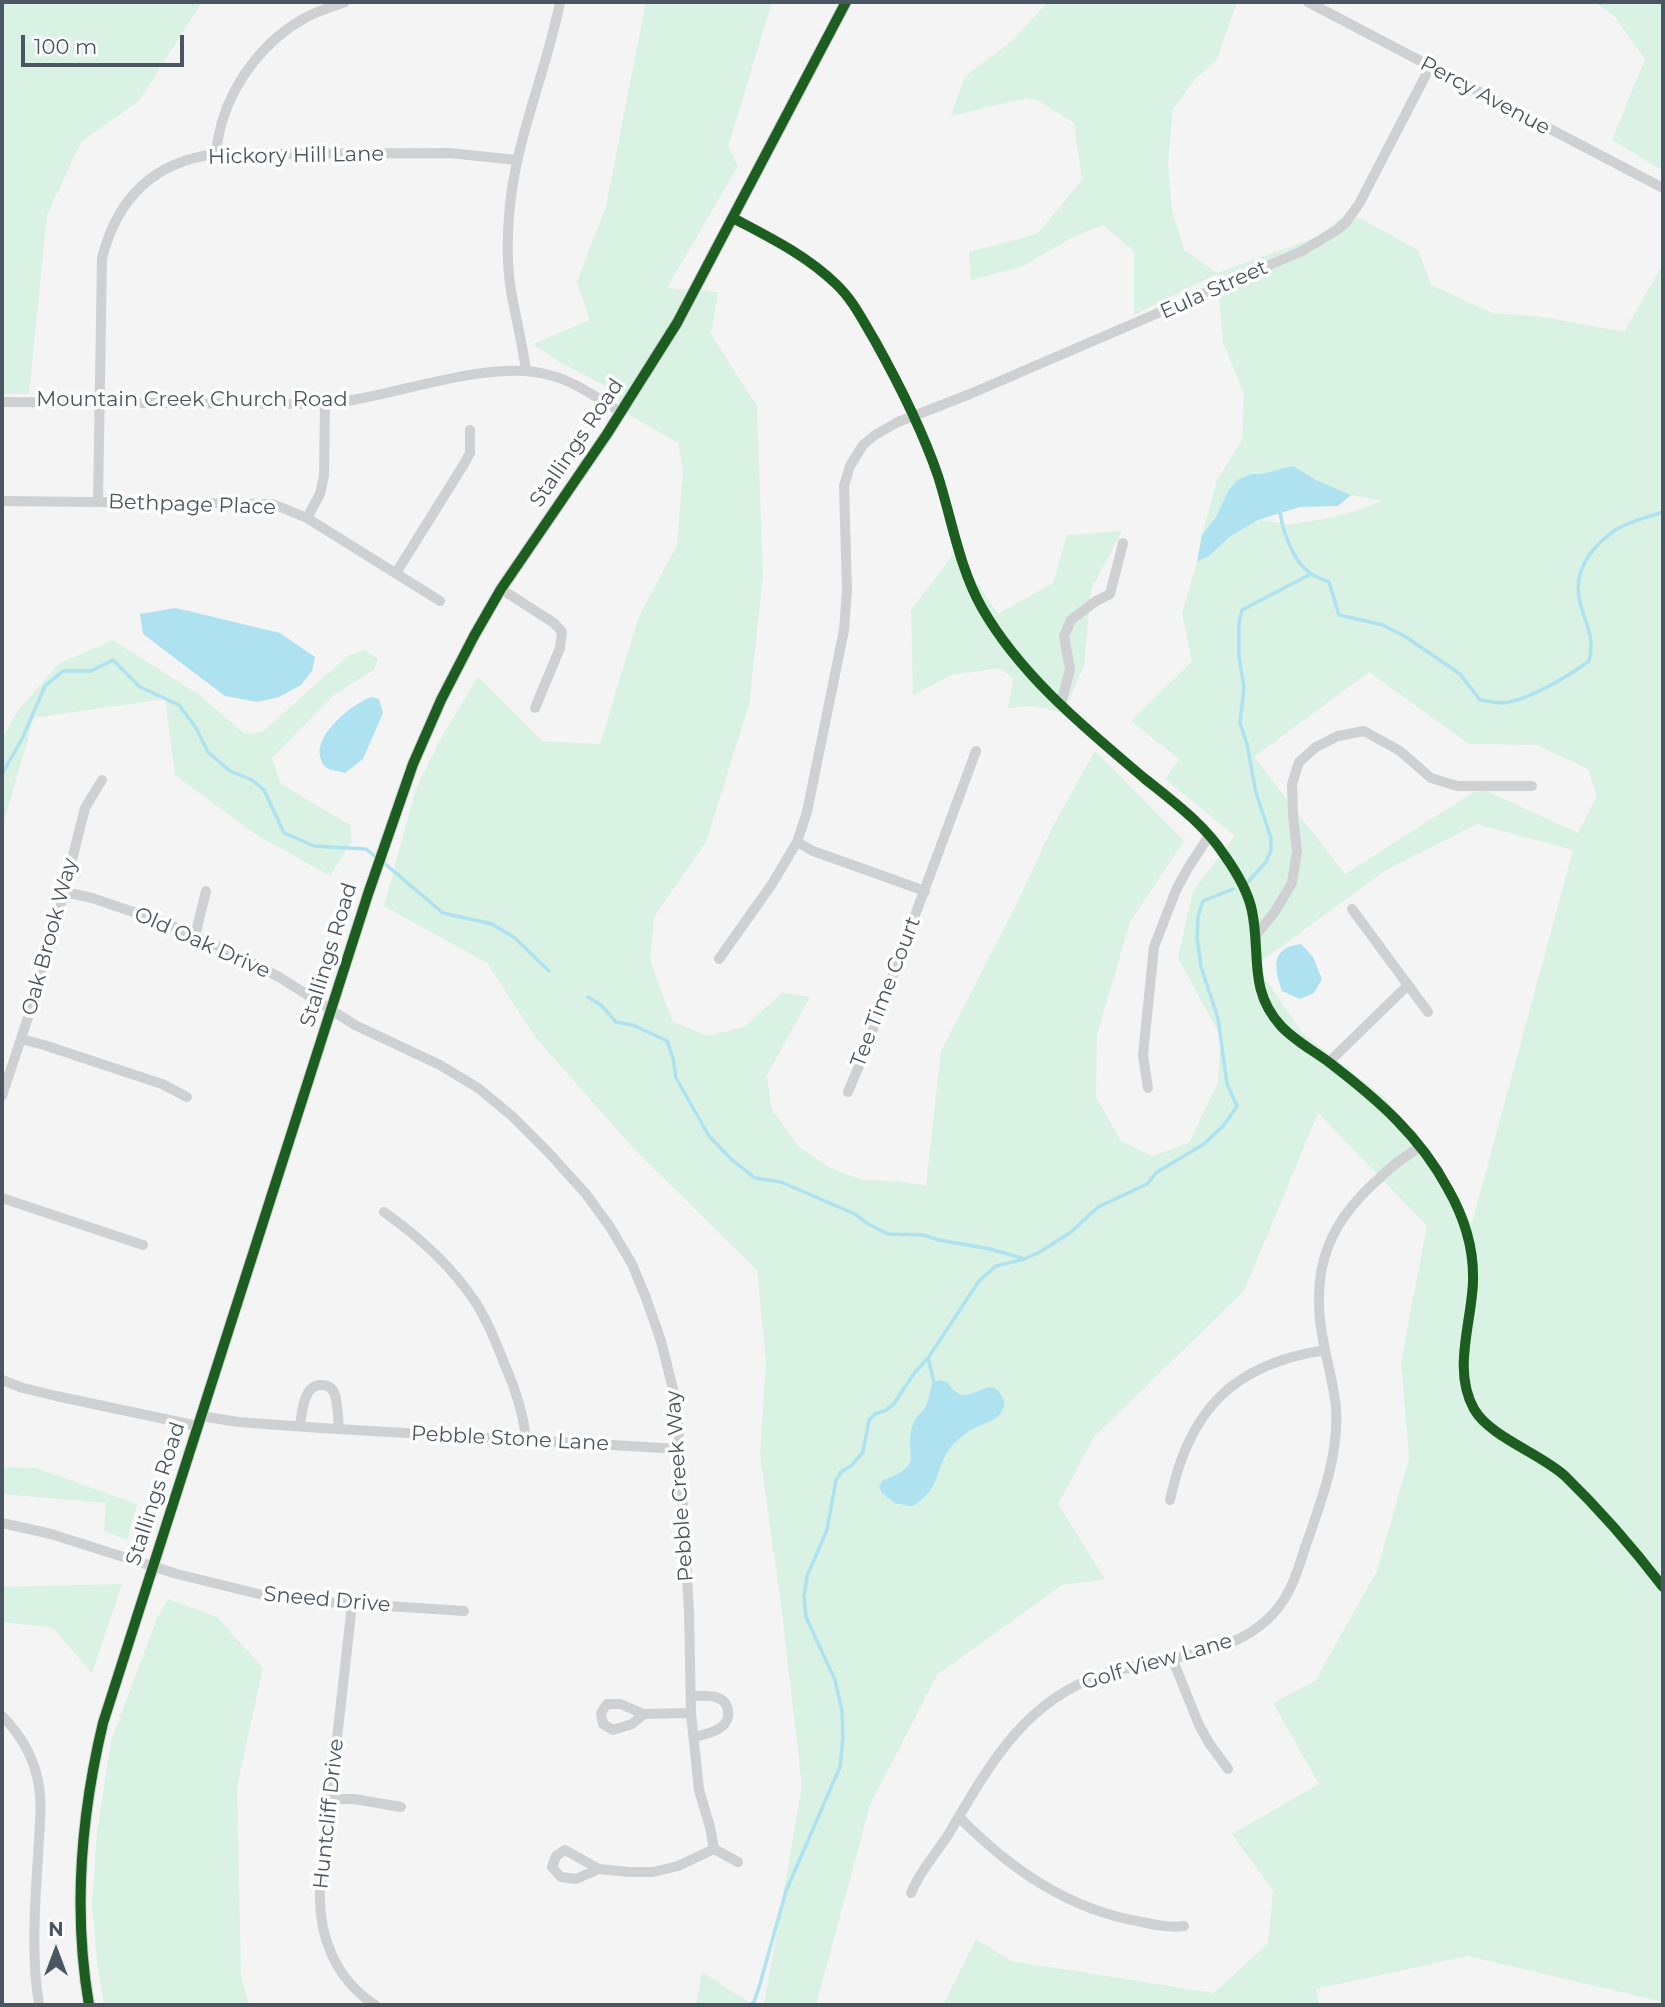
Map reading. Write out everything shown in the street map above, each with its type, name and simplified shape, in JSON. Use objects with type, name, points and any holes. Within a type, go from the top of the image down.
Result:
[{"type":"street","points":[[215,154],[222,121],[253,61],[297,23],[319,11],[345,2]]},
{"type":"street","points":[[526,370],[511,289],[509,214],[517,160],[560,2]]},
{"type":"street","name":"Stallings Road","points":[[89,2005],[82,1944],[84,1832],[89,1788],[103,1723],[368,894],[413,764],[441,700],[501,589],[621,412],[677,323],[846,2]]},
{"type":"street","name":"Percy Avenue","points":[[1308,2],[1663,188]]},
{"type":"street","name":"Eula Street","points":[[719,960],[772,884],[797,842],[813,789],[844,630],[844,494],[846,477],[855,455],[888,426],[1148,319],[1302,251],[1327,237],[1346,222],[1359,204],[1430,67]]},
{"type":"street","name":"Hickory Hill Lane","points":[[98,502],[102,258],[111,228],[126,202],[148,180],[187,160],[215,154],[449,153],[517,160]]},
{"type":"street","points":[[733,218],[792,250],[839,287],[848,298],[887,362],[913,416],[938,475],[963,562],[981,605],[995,628],[1024,666],[1060,704],[1182,808],[1225,855],[1247,893],[1252,909],[1258,981],[1269,1011],[1292,1036],[1385,1107],[1439,1172],[1464,1223],[1471,1246],[1474,1285],[1464,1373],[1466,1390],[1474,1409],[1492,1429],[1565,1476],[1617,1531],[1663,1587]]},
{"type":"street","name":"Mountain Creek Church Road","points":[[2,402],[325,402],[356,400],[476,375],[526,370],[571,383],[621,412]]},
{"type":"street","points":[[307,518],[323,485],[325,402]]},
{"type":"street","points":[[396,573],[470,453],[470,430]]},
{"type":"street","name":"Bethpage Place","points":[[2,501],[262,503],[287,508],[440,601]]},
{"type":"street","points":[[1060,704],[1070,669],[1064,636],[1071,620],[1110,594],[1123,543]]},
{"type":"street","points":[[501,589],[554,623],[562,632],[560,648],[535,708]]},
{"type":"street","points":[[1255,936],[1275,913],[1292,883],[1297,851],[1292,784],[1299,762],[1316,747],[1338,736],[1364,732],[1400,751],[1431,778],[1457,786],[1532,786]]},
{"type":"street","name":"Tee Time Court","points":[[848,1092],[976,751]]},
{"type":"street","name":"Oak Brook Way","points":[[2,1096],[46,963],[85,808],[102,780]]},
{"type":"street","points":[[1148,1088],[1143,1055],[1154,947],[1176,890],[1209,836]]},
{"type":"street","points":[[797,842],[813,851],[925,891]]},
{"type":"street","points":[[195,936],[206,891]]},
{"type":"street","name":"Old Oak Drive","points":[[65,892],[116,906],[195,936],[279,977],[332,1010]]},
{"type":"street","points":[[1352,909],[1428,1012]]},
{"type":"street","points":[[1329,1062],[1408,985]]},
{"type":"street","name":"Pebble Creek Way","points":[[332,1010],[355,1025],[440,1065],[478,1088],[512,1116],[586,1194],[632,1264],[646,1298],[677,1405],[691,1713],[699,1790],[714,1849]]},
{"type":"street","points":[[22,1039],[162,1084],[187,1097]]},
{"type":"street","name":"Golf View Lane","points":[[911,1893],[922,1870],[942,1845],[1004,1745],[1022,1724],[1046,1704],[1072,1687],[1100,1675],[1214,1649],[1245,1636],[1271,1615],[1290,1589],[1322,1499],[1334,1455],[1336,1410],[1320,1321],[1319,1286],[1323,1261],[1331,1237],[1359,1197],[1397,1162],[1420,1147]]},
{"type":"street","points":[[2,1198],[143,1245]]},
{"type":"street","points":[[384,1212],[405,1227],[438,1258],[477,1305],[513,1385],[524,1422],[526,1441]]},
{"type":"street","points":[[1170,1500],[1176,1471],[1189,1441],[1203,1417],[1220,1397],[1242,1378],[1266,1365],[1299,1354],[1325,1350]]},
{"type":"street","name":"Pebble Stone Lane","points":[[2,1380],[56,1396],[200,1421],[680,1449]]},
{"type":"street","points":[[300,1426],[309,1391],[323,1385],[328,1386],[334,1393],[340,1429]]},
{"type":"street","name":"Sneed Drive","points":[[2,1523],[51,1534],[177,1574],[279,1599],[464,1611]]},
{"type":"street","name":"Huntcliff Drive","points":[[352,1605],[320,1889],[320,1916],[330,1952],[338,1968],[360,1994],[375,2005]]},
{"type":"street","points":[[1172,1658],[1199,1725],[1228,1769]]},
{"type":"street","points":[[691,1696],[720,1698],[728,1712],[723,1727],[695,1737]]},
{"type":"street","points":[[644,1714],[691,1713]]},
{"type":"street","points":[[2,1716],[19,1735],[39,1782],[34,1952],[39,2005]]},
{"type":"street","points":[[330,1799],[354,1799],[401,1807]]},
{"type":"street","points":[[959,1817],[1027,1875],[1068,1900],[1122,1919],[1173,1927],[1185,1926]]},
{"type":"street","points":[[599,1869],[660,1871],[693,1860],[714,1849],[738,1862]]},
{"type":"green space","points":[[2,2],[202,2],[139,101],[81,142],[47,215],[29,394],[2,394]]},
{"type":"green space","points":[[646,2],[772,2],[728,147],[738,166],[667,288],[718,292],[711,334],[757,406],[763,575],[749,705],[706,842],[654,917],[650,961],[673,1022],[708,1036],[744,1027],[782,993],[810,997],[767,1075],[771,1108],[798,1146],[830,1168],[862,1180],[899,1181],[926,1186],[941,1051],[1053,826],[1095,751],[1184,841],[1130,922],[1097,1035],[1096,1097],[1121,1141],[1152,1156],[1189,1143],[1218,1082],[1221,1037],[1178,958],[1193,891],[1235,836],[1165,779],[1179,759],[1131,721],[1192,661],[1182,613],[1197,562],[1255,522],[1304,522],[1382,501],[1351,495],[1293,467],[1251,474],[1237,480],[1228,491],[1216,517],[1202,535],[1217,480],[1242,440],[1244,394],[1223,342],[1217,274],[1134,315],[1134,252],[1104,225],[1075,236],[1021,267],[971,280],[969,252],[1037,234],[1082,180],[1074,123],[1039,101],[1027,98],[951,116],[965,76],[1012,41],[1048,2],[1237,2],[1216,61],[1195,79],[1173,109],[1168,161],[1172,210],[1184,250],[1217,273],[1319,236],[1348,212],[1418,250],[1431,285],[1493,313],[1544,317],[1624,332],[1663,264],[1663,2002],[1468,1956],[1316,1989],[1319,2005],[943,2005],[976,1939],[1011,1961],[1214,1993],[1268,1943],[1273,1891],[1232,1834],[1319,1784],[1273,1703],[1315,1681],[1377,1571],[1409,1458],[1401,1362],[1427,1226],[1318,1113],[1244,1291],[1094,1437],[1058,1504],[1105,1579],[1062,1585],[937,1675],[870,1805],[816,2005],[764,2005],[802,1786],[760,1455],[766,1362],[757,1270],[634,1149],[536,1038],[487,963],[384,906],[416,788],[441,738],[478,677],[542,741],[600,744],[639,616],[677,545],[683,470],[678,443],[631,416],[604,385],[561,363],[533,344],[590,320],[577,282],[606,206]],"holes":[[[1369,672],[1469,744],[1537,745],[1588,769],[1597,796],[1578,833],[1480,788],[1345,874],[1254,757]],[[1477,824],[1573,850],[1472,1223],[1426,1153],[1384,1097],[1303,1034],[1256,965],[1386,870]]]},
{"type":"green space","points":[[1595,2],[1663,2],[1663,171],[1612,140],[1645,59],[1615,17]]},
{"type":"green space","points":[[1122,531],[1091,590],[1084,666],[1063,713],[1034,706],[1008,708],[1014,679],[1000,668],[951,675],[913,695],[911,610],[956,551],[998,614],[1053,583],[1067,535]]},
{"type":"green space","points":[[113,640],[199,695],[245,734],[262,732],[349,655],[365,650],[378,659],[374,670],[335,694],[272,758],[281,784],[350,825],[352,841],[330,876],[255,834],[175,775],[165,699],[34,718],[2,828],[2,739],[18,711],[58,664]]},
{"type":"green space","points":[[2,1467],[36,1468],[137,1504],[127,1540],[104,1531],[106,1503],[2,1494]]},
{"type":"green space","points":[[122,1584],[92,1673],[53,1628],[2,1622],[2,1587]]},
{"type":"green space","points":[[168,1599],[217,1617],[263,1668],[237,1786],[241,1975],[249,2005],[104,2005],[92,1904],[97,1833],[111,1741],[156,1621]]},
{"type":"green space","points":[[702,1972],[753,2005],[696,2005]]},
{"type":"water","points":[[1293,466],[1316,480],[1351,495],[1338,506],[1300,507],[1258,520],[1231,536],[1209,556],[1197,562],[1202,535],[1216,517],[1228,491],[1237,480],[1251,474]]},
{"type":"water","points":[[176,608],[280,633],[315,657],[312,671],[301,685],[279,697],[257,702],[225,696],[143,634],[140,614]]},
{"type":"water","points":[[371,697],[379,699],[383,713],[363,759],[345,773],[327,768],[320,756],[323,738],[345,713]]},
{"type":"water","points":[[1301,944],[1313,957],[1322,979],[1314,993],[1300,999],[1282,991],[1276,967],[1279,955],[1284,950]]},
{"type":"water","points":[[939,1380],[947,1382],[954,1391],[961,1394],[968,1395],[993,1388],[1002,1396],[1004,1407],[999,1416],[968,1432],[950,1448],[933,1486],[921,1500],[912,1506],[896,1504],[882,1493],[879,1487],[882,1481],[896,1475],[910,1464],[913,1424],[926,1406],[932,1384]]},
{"type":"waterway","points":[[1280,512],[1295,556],[1306,570],[1329,582],[1339,615],[1383,625],[1406,637],[1460,674],[1480,700],[1503,703],[1536,693],[1589,661],[1590,635],[1578,586],[1583,567],[1594,549],[1617,529],[1663,512]]},
{"type":"waterway","points":[[1247,883],[1266,862],[1271,850],[1271,838],[1256,793],[1247,744],[1240,723],[1244,687],[1239,657],[1239,623],[1242,610],[1311,574]]},
{"type":"waterway","points":[[2,774],[22,739],[45,686],[63,671],[91,671],[113,660],[140,687],[179,705],[196,728],[208,752],[230,771],[252,780],[264,790],[284,833],[314,846],[366,849],[378,859]]},
{"type":"waterway","points":[[384,863],[443,913],[492,924],[515,938],[549,971]]},
{"type":"waterway","points":[[750,2005],[754,2002],[760,1984],[786,1891],[840,1767],[842,1711],[835,1680],[806,1617],[804,1596],[807,1576],[827,1530],[836,1480],[863,1452],[869,1420],[893,1405],[979,1281],[996,1266],[1040,1252],[1071,1232],[1098,1207],[1147,1184],[1157,1172],[1204,1144],[1224,1125],[1237,1106],[1227,1084],[1218,1018],[1201,967],[1197,937],[1198,917],[1203,901],[1233,889]]},
{"type":"waterway","points":[[588,997],[601,1005],[616,1022],[633,1025],[667,1041],[676,1078],[709,1136],[731,1159],[755,1178],[781,1182],[855,1214],[888,1234],[923,1235],[1022,1258]]},
{"type":"waterway","points":[[928,1358],[934,1382]]},
{"type":"cycle path","points":[[89,2005],[81,1934],[82,1863],[89,1793],[103,1723],[368,894],[413,764],[441,700],[501,589],[607,434],[677,323],[846,2]]},
{"type":"cycle path","points":[[733,218],[800,255],[848,297],[884,357],[917,424],[938,476],[967,576],[982,608],[998,633],[1015,656],[1056,700],[1099,740],[1188,814],[1217,844],[1238,876],[1250,904],[1260,985],[1271,1012],[1292,1036],[1381,1105],[1411,1135],[1437,1170],[1459,1211],[1472,1257],[1472,1297],[1465,1346],[1464,1378],[1474,1409],[1491,1428],[1565,1476],[1616,1530],[1663,1587]]}]
